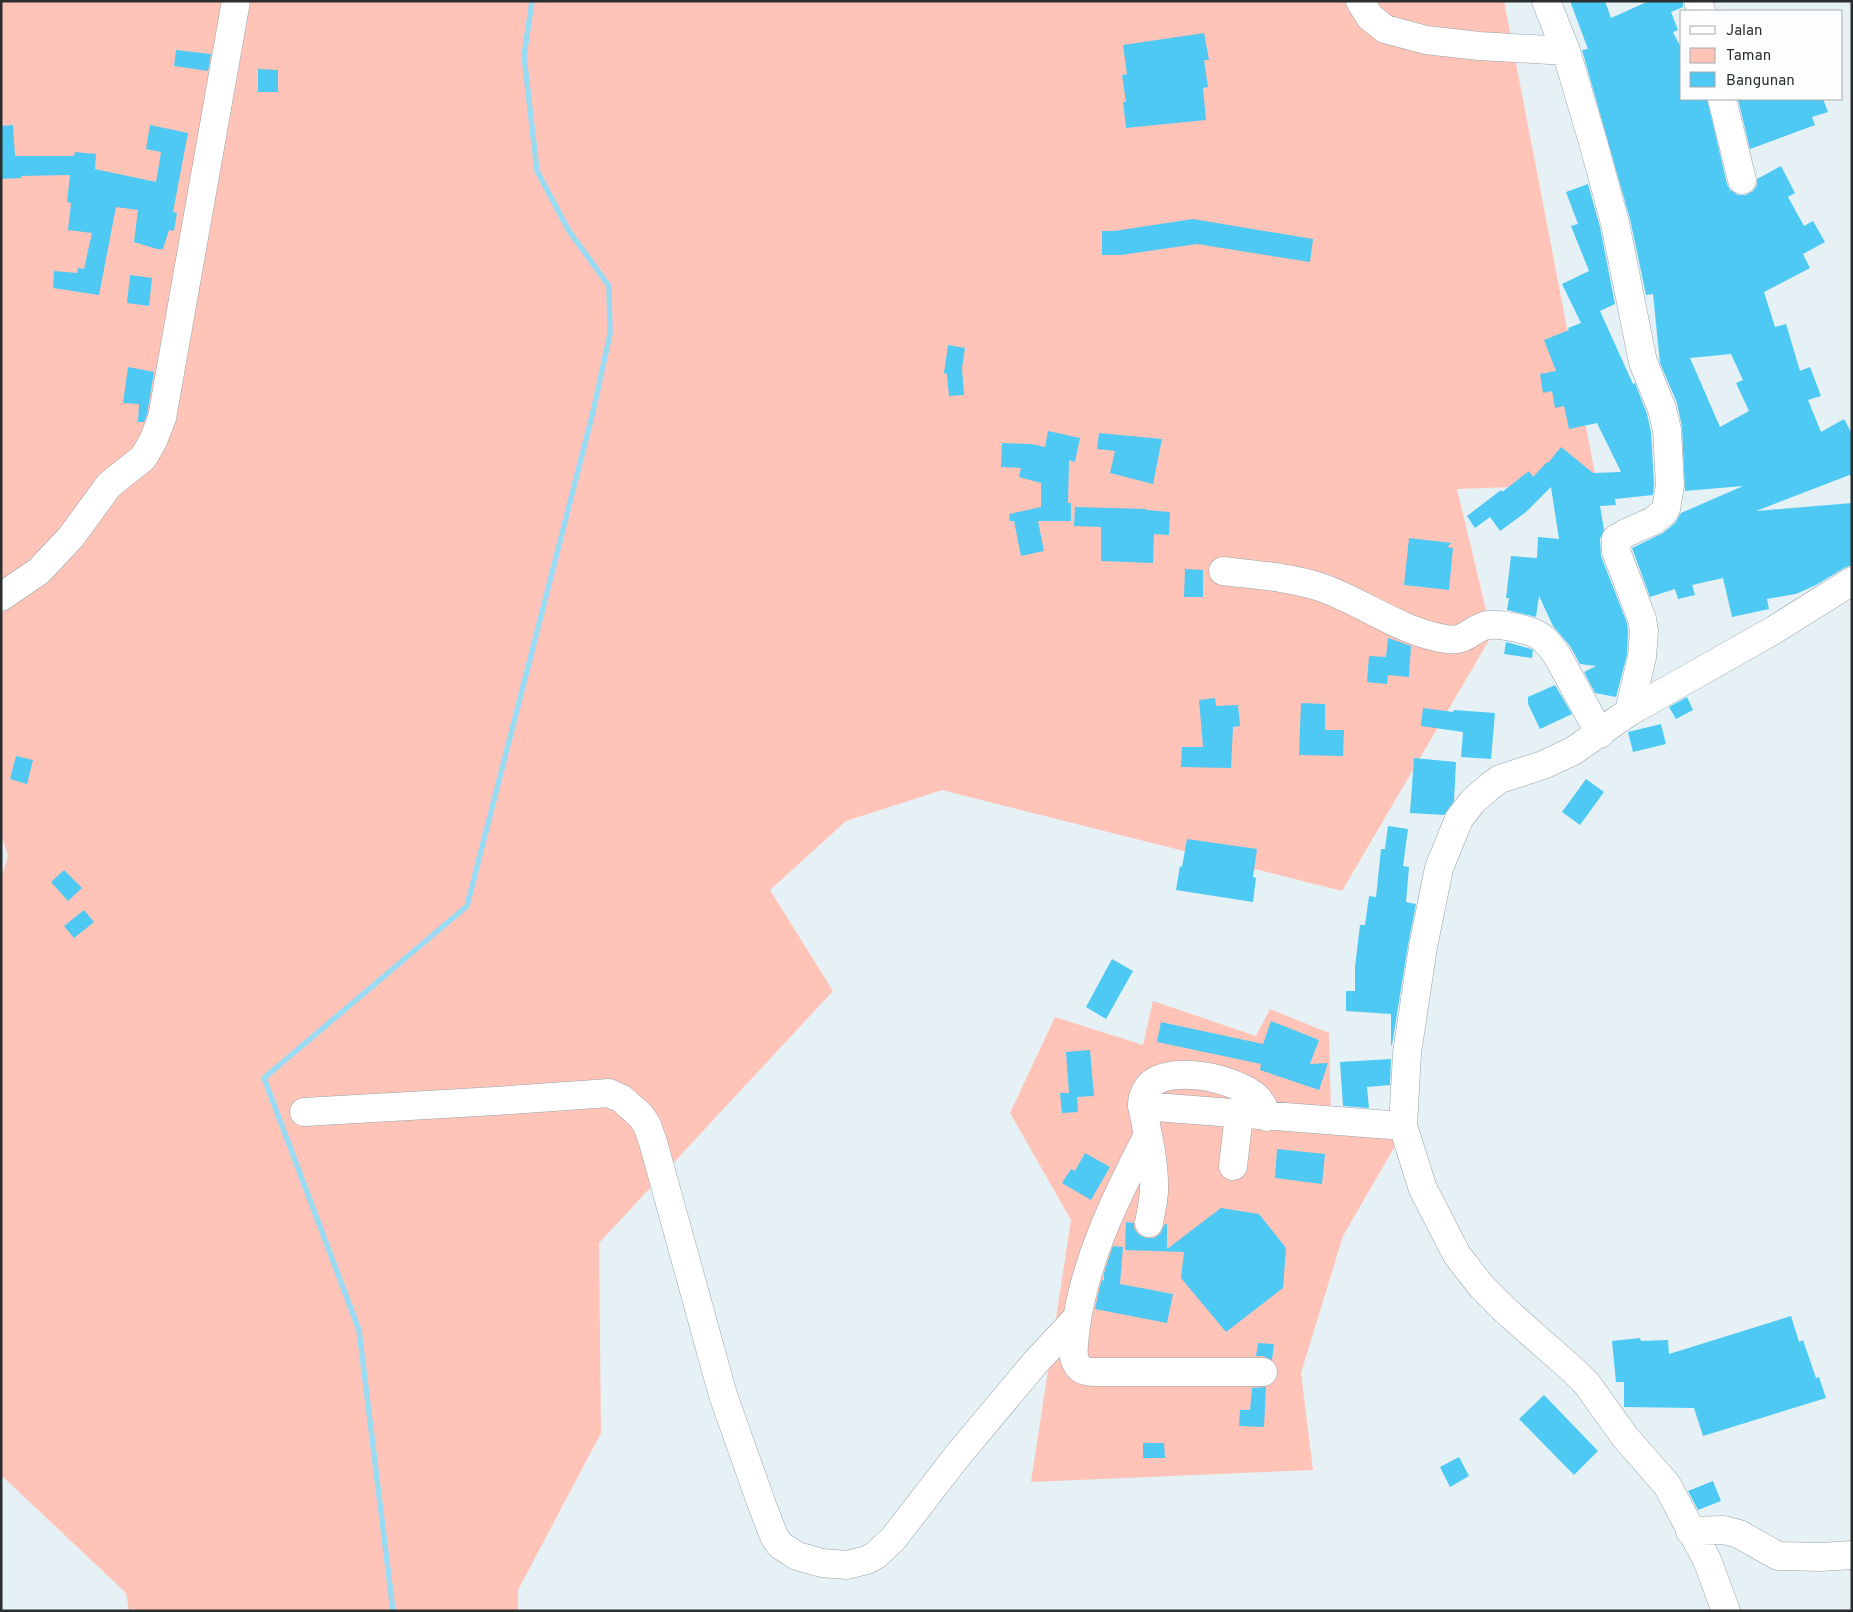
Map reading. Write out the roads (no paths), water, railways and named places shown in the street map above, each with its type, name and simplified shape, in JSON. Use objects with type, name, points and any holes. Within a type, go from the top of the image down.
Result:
[{"type":"street","points":[[1,597],[39,571],[71,537],[109,485],[143,458],[156,434],[162,418],[236,1]]},
{"type":"street","points":[[1360,1],[1370,17],[1385,28],[1426,40],[1479,46],[1566,51]]},
{"type":"street","points":[[1546,1],[1566,51],[1615,223],[1643,362],[1665,419],[1669,445],[1670,485],[1668,502],[1663,513],[1653,521],[1626,533],[1616,540],[1616,551],[1642,619],[1644,631],[1642,657],[1630,712]]},
{"type":"street","points":[[1722,100],[1742,180]]},
{"type":"street","points":[[1223,570],[1287,579],[1320,587],[1351,600],[1395,623],[1445,639],[1462,638],[1487,624],[1535,633],[1543,638],[1553,650],[1600,734]]},
{"type":"street","points":[[1726,1611],[1707,1560],[1667,1486],[1625,1437],[1587,1384],[1574,1370],[1506,1311],[1482,1287],[1457,1255],[1424,1189],[1403,1126],[1407,1053],[1423,947],[1439,868],[1459,819],[1481,792],[1500,779],[1558,758],[1584,745],[1630,712],[1774,630],[1852,581]]},
{"type":"street","points":[[1149,1223],[1154,1192],[1148,1135],[1142,1106],[1144,1094],[1152,1084],[1166,1076],[1182,1073],[1218,1079],[1244,1088],[1257,1098],[1265,1108],[1267,1117]]},
{"type":"street","points":[[304,1112],[496,1102],[597,1093],[616,1095],[630,1105],[647,1125],[653,1142],[723,1395],[768,1522],[780,1545],[807,1560],[848,1565],[866,1560],[883,1549],[901,1529],[958,1455],[1076,1319]]},
{"type":"street","points":[[1142,1106],[1239,1115],[1403,1126]]},
{"type":"street","points":[[1233,1166],[1239,1115]]},
{"type":"street","points":[[1148,1135],[1100,1237],[1086,1278],[1076,1319],[1074,1354],[1078,1366],[1088,1371],[1263,1372]]},
{"type":"street","points":[[1690,1530],[1724,1530],[1739,1534],[1778,1556],[1821,1557],[1852,1555]]},
{"type":"waterway","points":[[393,1611],[359,1330],[264,1078],[467,906],[593,412],[610,334],[609,286],[569,231],[537,171],[524,56],[532,1]]}]
